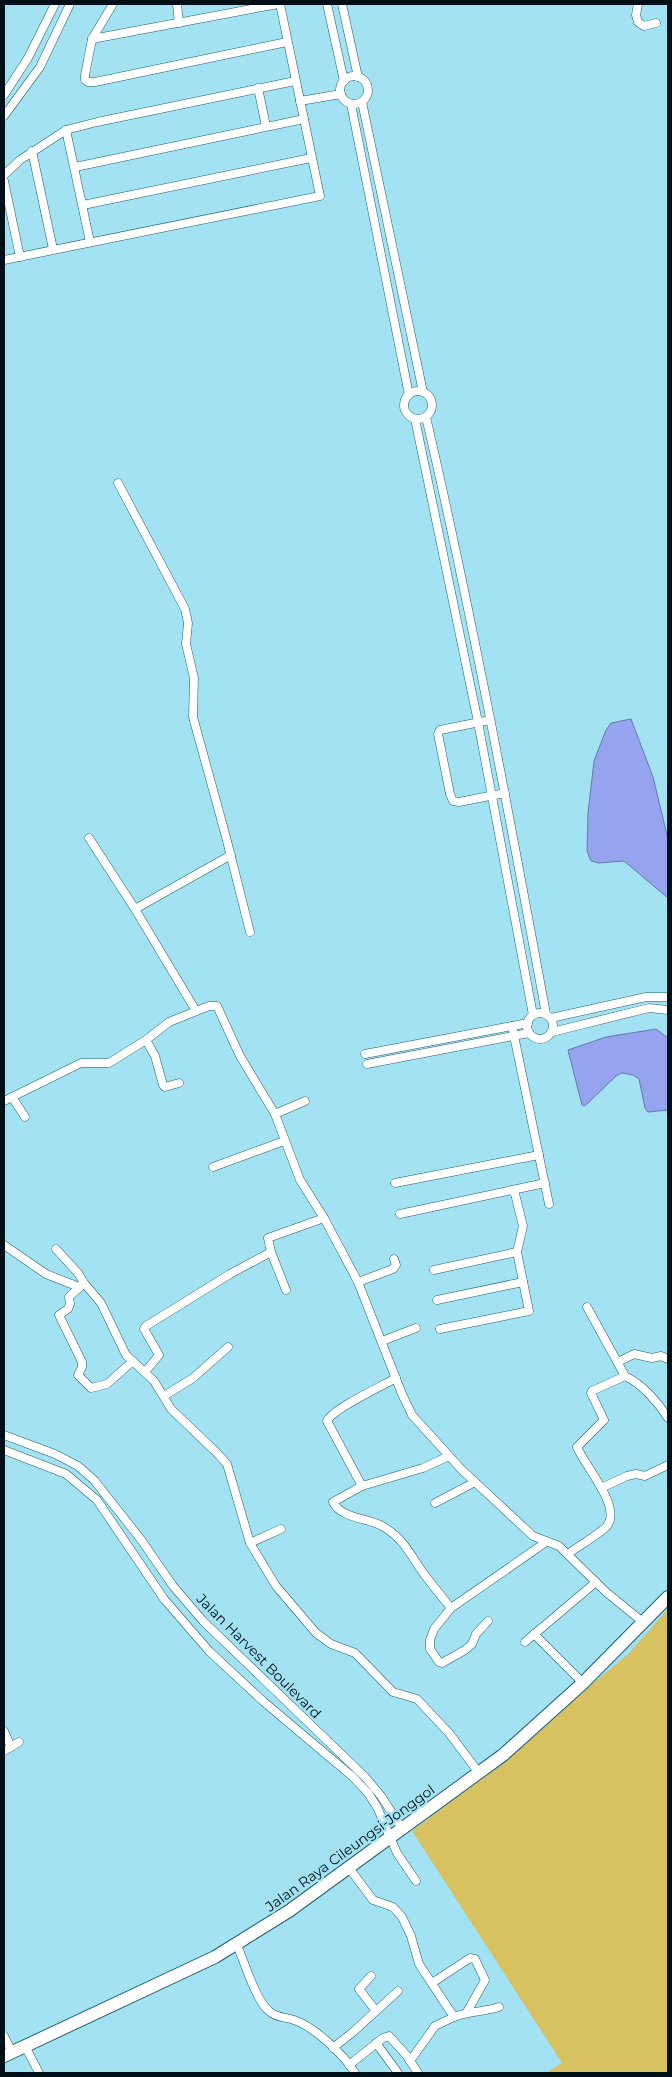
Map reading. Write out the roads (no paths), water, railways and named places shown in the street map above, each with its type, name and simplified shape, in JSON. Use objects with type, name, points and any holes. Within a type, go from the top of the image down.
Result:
[{"type":"main road","name":"Jalan Raya Cileungsi-Jonggol","points":[[8,2054],[215,1957],[290,1911],[391,1839],[503,1755],[583,1683],[668,1598]]},
{"type":"street","points":[[4,116],[40,68],[65,19],[70,4]]},
{"type":"street","points":[[114,4],[92,39],[85,80],[88,82],[96,82],[287,42]]},
{"type":"street","points":[[177,4],[179,24]]},
{"type":"street","points":[[4,260],[320,196],[279,4],[92,39]]},
{"type":"street","points":[[327,4],[344,81]]},
{"type":"street","points":[[342,4],[358,77]]},
{"type":"street","points":[[638,4],[636,15],[638,22],[644,26],[656,23]]},
{"type":"street","points":[[4,95],[28,58],[53,7],[65,19]]},
{"type":"street","points":[[350,104],[362,102],[367,96],[368,88],[365,81],[358,77],[350,77],[344,81],[341,87],[341,94],[350,104],[409,395]]},
{"type":"street","points":[[4,175],[32,151],[66,130],[295,81]]},
{"type":"street","points":[[258,88],[266,126]]},
{"type":"street","points":[[300,101],[341,94]]},
{"type":"street","points":[[362,102],[423,392],[429,397],[432,404],[431,411],[426,417],[415,419],[408,415],[404,409],[405,401],[409,395],[423,392]]},
{"type":"street","points":[[75,167],[304,119]]},
{"type":"street","points":[[66,130],[90,242]]},
{"type":"street","points":[[32,151],[53,249]]},
{"type":"street","points":[[83,205],[311,158]]},
{"type":"street","points":[[4,181],[20,257]]},
{"type":"street","points":[[426,417],[505,792],[549,1016],[554,1025],[552,1032],[547,1037],[534,1038],[529,1033],[528,1023],[533,1015],[539,1013],[549,1016],[646,997],[668,997]]},
{"type":"street","points":[[415,419],[478,722],[533,1015]]},
{"type":"street","points":[[118,483],[186,609],[188,623],[186,644],[194,678],[193,717],[250,932]]},
{"type":"street","points":[[490,720],[440,730],[438,734],[453,801],[459,802],[505,792]]},
{"type":"street","points":[[89,838],[135,909],[196,1011]]},
{"type":"street","points":[[135,909],[231,855]]},
{"type":"street","points":[[4,1101],[81,1063],[109,1063],[146,1040],[169,1022],[209,1006],[218,1006],[240,1056],[275,1114],[300,1180],[324,1218],[358,1282],[412,1414],[449,1456],[533,1536],[559,1546],[596,1582],[644,1623]]},
{"type":"street","points":[[552,1032],[649,1008],[668,1010]]},
{"type":"street","points":[[365,1054],[528,1023]]},
{"type":"street","points":[[512,1026],[549,1204]]},
{"type":"street","points":[[367,1064],[529,1033]]},
{"type":"street","points":[[146,1040],[155,1056],[163,1085],[165,1087],[179,1083]]},
{"type":"street","points":[[12,1097],[25,1117]]},
{"type":"street","points":[[275,1114],[305,1101]]},
{"type":"street","points":[[213,1167],[284,1141]]},
{"type":"street","points":[[395,1183],[539,1155]]},
{"type":"street","points":[[400,1214],[545,1183]]},
{"type":"street","points":[[440,1328],[529,1311],[517,1252],[523,1226],[514,1190]]},
{"type":"street","points":[[286,1290],[268,1242],[270,1236],[324,1218]]},
{"type":"street","points":[[4,1245],[46,1274],[81,1285],[100,1303],[124,1353],[154,1381],[171,1409],[226,1464],[250,1543],[276,1586],[310,1628],[331,1644],[355,1653],[393,1692],[417,1699],[439,1722],[480,1773]]},
{"type":"street","points":[[56,1249],[78,1273],[81,1285]]},
{"type":"street","points":[[145,1372],[159,1355],[144,1329],[146,1326],[230,1274],[271,1252]]},
{"type":"street","points":[[434,1270],[517,1252]]},
{"type":"street","points":[[358,1282],[392,1269],[396,1265],[394,1260]]},
{"type":"street","points":[[437,1300],[523,1282]]},
{"type":"street","points":[[81,1285],[68,1297],[70,1304],[68,1309],[59,1315],[82,1362],[78,1375],[91,1388],[107,1384],[133,1361]]},
{"type":"street","points":[[587,1306],[625,1376],[636,1382],[657,1402],[668,1418]]},
{"type":"street","points":[[382,1341],[416,1328]]},
{"type":"street","points":[[164,1396],[193,1378],[228,1347]]},
{"type":"street","points":[[618,1362],[634,1354],[652,1358],[666,1356]]},
{"type":"street","points":[[568,1554],[609,1523],[611,1516],[610,1505],[577,1446],[604,1420],[591,1393],[592,1391],[625,1376]]},
{"type":"street","points":[[362,1486],[327,1421],[328,1417],[396,1378]]},
{"type":"street","name":"Jalan Harvest Boulevard","points":[[4,1435],[54,1454],[78,1466],[94,1480],[142,1541],[173,1586],[203,1621],[365,1777],[381,1796],[403,1830]]},
{"type":"street","name":"Jalan Harvest Boulevard","points":[[4,1450],[66,1474],[97,1500],[170,1606],[209,1651],[270,1707],[358,1782],[377,1808],[397,1853],[416,1881]]},
{"type":"street","points":[[449,1456],[423,1468],[362,1486],[335,1501],[334,1504],[340,1510],[381,1525],[395,1534],[405,1543],[423,1572],[451,1608]]},
{"type":"street","points":[[601,1488],[627,1476],[636,1474],[645,1476],[668,1465]]},
{"type":"street","points":[[435,1503],[475,1482]]},
{"type":"street","points":[[250,1543],[281,1529]]},
{"type":"street","points":[[488,1621],[476,1634],[472,1644],[465,1650],[440,1662],[430,1649],[430,1640],[434,1629],[451,1608],[546,1542]]},
{"type":"street","points":[[525,1642],[596,1582]]},
{"type":"street","points":[[534,1634],[583,1683]]},
{"type":"street","points":[[270,1707],[280,1696]]},
{"type":"street","points":[[4,1731],[7,1749],[19,1742]]},
{"type":"street","points":[[349,1868],[374,1900],[393,1907],[402,1917],[411,1936],[419,1964],[454,2017]]},
{"type":"street","points":[[237,1945],[266,2008],[278,2017],[300,2022],[333,2048],[355,2073]]},
{"type":"street","points":[[432,1983],[470,1958],[475,1959],[485,1980],[467,2012]]},
{"type":"street","points":[[371,1976],[359,1989],[376,2011]]},
{"type":"street","points":[[333,2048],[398,1991]]},
{"type":"street","points":[[410,2061],[435,2026],[467,2012],[486,2011],[500,2006]]},
{"type":"street","points":[[4,2036],[8,2054]]},
{"type":"street","points":[[349,2065],[386,2036],[390,2036],[418,2073]]},
{"type":"street","points":[[376,2044],[398,2073]]},
{"type":"street","points":[[25,2046],[39,2073]]},
{"type":"water","points":[[631,719],[653,777],[668,839],[668,898],[624,861],[599,863],[591,861],[587,851],[588,813],[594,761],[606,730],[611,723]]},
{"type":"water","points":[[656,1029],[668,1038],[668,1110],[648,1112],[645,1108],[639,1079],[633,1075],[622,1073],[616,1076],[587,1104],[582,1105],[568,1050],[606,1037]]}]
